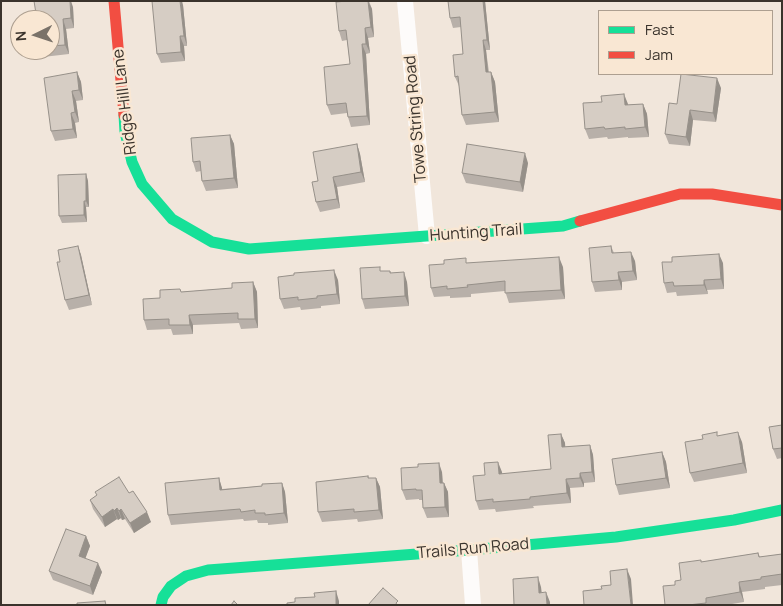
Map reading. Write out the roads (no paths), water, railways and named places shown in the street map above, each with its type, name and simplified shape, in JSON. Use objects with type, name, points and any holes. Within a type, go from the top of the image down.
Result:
[{"type":"street","name":"Ridge Hill Lane","points":[[114,1],[125,132],[132,162],[142,184],[172,219]]},
{"type":"street","name":"Towe String Road","points":[[405,1],[427,236]]},
{"type":"street","name":"Hunting Trail","points":[[172,219],[212,242],[249,249],[564,226],[680,194],[712,194],[782,205]]},
{"type":"street","name":"Trails Run Road","points":[[161,605],[163,597],[171,586],[186,576],[208,570],[616,537],[734,520],[782,510]]},
{"type":"street","points":[[469,550],[473,605]]}]
